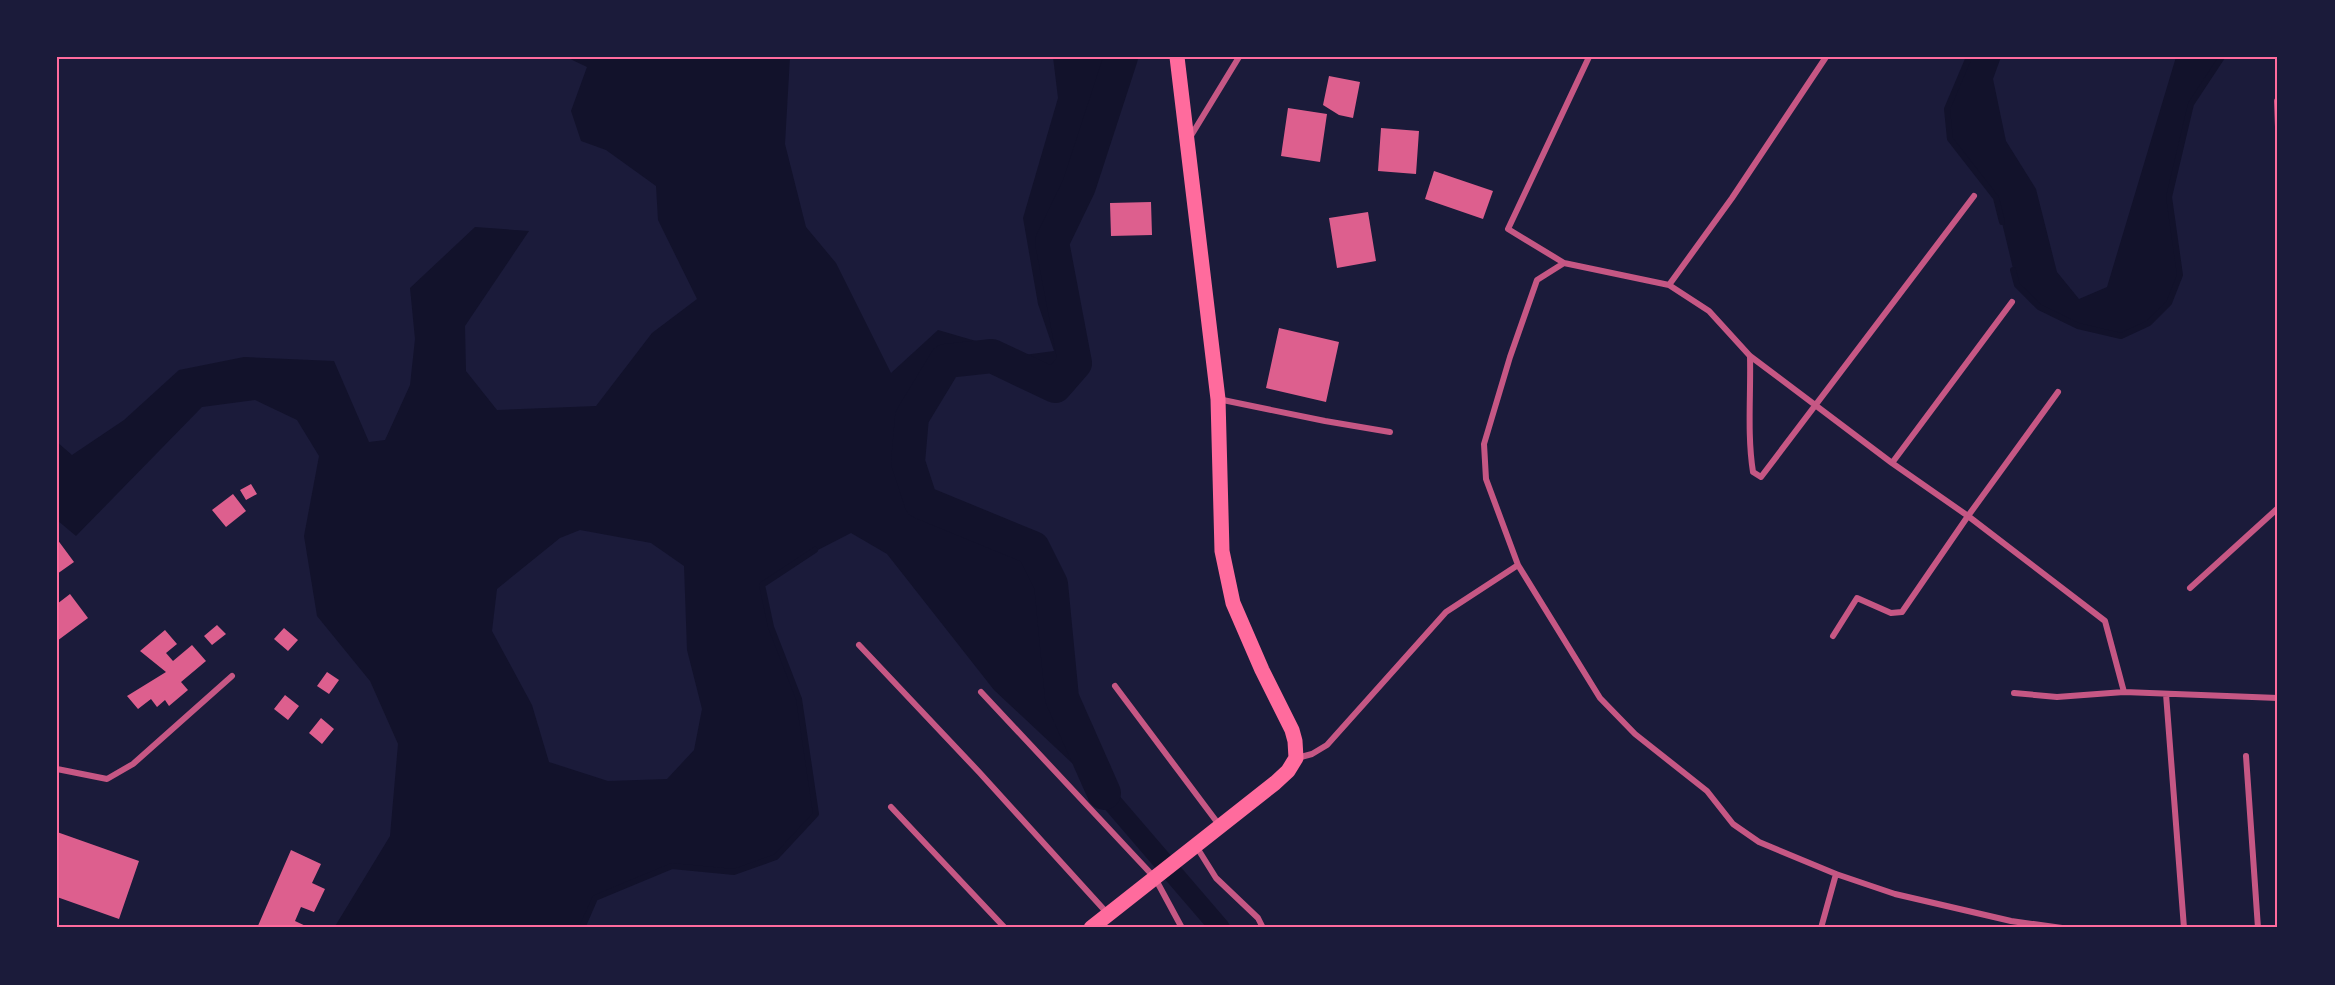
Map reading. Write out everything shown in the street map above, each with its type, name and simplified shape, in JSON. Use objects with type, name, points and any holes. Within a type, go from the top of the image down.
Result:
[{"type":"main road","points":[[1091,928],[1275,783],[1288,771],[1296,758],[1292,730],[1262,670],[1233,603],[1222,551],[1218,399],[1177,57]]},
{"type":"street","points":[[1186,145],[1239,57]]},
{"type":"street","points":[[1589,57],[1508,229],[1564,263],[1669,285],[1709,311],[1750,356],[1892,464],[1968,516],[2105,621],[2124,692]]},
{"type":"street","points":[[1669,285],[1732,198],[1826,57]]},
{"type":"street","points":[[2277,100],[2278,127]]},
{"type":"street","points":[[1750,356],[1749,445],[1753,472],[1761,477],[1974,196]]},
{"type":"street","points":[[1564,263],[1537,280],[1510,357],[1484,444],[1486,479],[1518,565],[1600,699],[1635,734],[1707,791],[1733,824],[1759,842],[1836,874],[1895,894],[2011,921],[2062,928]]},
{"type":"street","points":[[1892,464],[2012,302]]},
{"type":"street","points":[[1833,636],[1857,598],[1891,613],[1902,612],[2058,392]]},
{"type":"street","points":[[1218,399],[1390,432]]},
{"type":"street","points":[[2190,588],[2278,508]]},
{"type":"street","points":[[1296,758],[1312,754],[1327,745],[1446,612],[1518,565]]},
{"type":"street","points":[[859,645],[979,772],[1108,915]]},
{"type":"street","points":[[57,769],[107,779],[133,764],[232,676]]},
{"type":"street","points":[[1115,686],[1220,826]]},
{"type":"street","points":[[981,692],[1158,875],[1182,928]]},
{"type":"street","points":[[2014,693],[2057,698],[2124,692],[2278,698]]},
{"type":"street","points":[[2166,694],[2184,928]]},
{"type":"street","points":[[2246,756],[2258,928]]},
{"type":"street","points":[[891,807],[1005,928]]},
{"type":"street","points":[[1193,847],[1216,878],[1258,918],[1263,928]]},
{"type":"street","points":[[1821,928],[1836,874]]},
{"type":"shaded area","points":[[566,57],[790,57],[785,144],[806,227],[836,263],[891,373],[938,330],[1024,355],[1054,351],[1038,304],[1023,218],[1058,98],[1053,57],[1121,57],[1079,186],[1052,242],[1075,363],[1055,386],[993,356],[946,361],[912,417],[908,462],[921,502],[1033,548],[1051,584],[1062,698],[1104,793],[994,690],[887,554],[851,533],[814,552],[762,585],[771,627],[799,699],[816,814],[776,857],[734,872],[672,866],[595,898],[582,928],[334,928],[390,836],[398,744],[370,681],[317,616],[304,536],[319,456],[297,420],[255,400],[202,407],[76,536],[57,520],[57,442],[72,455],[124,420],[179,370],[244,357],[334,361],[369,442],[385,440],[410,385],[415,339],[410,288],[475,227],[529,231],[465,326],[466,371],[497,410],[596,406],[652,333],[697,299],[658,220],[656,186],[606,150],[581,141],[571,111],[587,67]],"holes":[[[580,530],[651,543],[684,566],[687,650],[702,709],[694,750],[667,779],[608,781],[549,762],[532,705],[492,631],[497,589],[560,538]]]},
{"type":"shaded area","points":[[1969,57],[2001,57],[1993,79],[2006,141],[2036,189],[2057,272],[2079,299],[2107,287],[2176,57],[2222,57],[2191,104],[2169,197],[2180,275],[2169,303],[2149,323],[2121,336],[2078,326],[2039,307],[2017,285],[1996,198],[1950,139],[1947,109]]},
{"type":"building","points":[[1329,76],[1360,82],[1353,118],[1339,115],[1323,105]]},
{"type":"building","points":[[1288,108],[1327,114],[1320,162],[1281,156]]},
{"type":"building","points":[[1381,128],[1419,131],[1416,174],[1378,171]]},
{"type":"building","points":[[1434,171],[1493,191],[1483,219],[1425,199]]},
{"type":"building","points":[[1151,202],[1152,235],[1111,236],[1110,203]]},
{"type":"building","points":[[1368,212],[1376,261],[1337,268],[1329,218]]},
{"type":"building","points":[[1279,328],[1339,342],[1326,402],[1266,388]]},
{"type":"building","points":[[251,484],[257,494],[246,500],[240,490]]},
{"type":"building","points":[[233,494],[246,511],[226,527],[212,510]]},
{"type":"building","points":[[57,539],[74,562],[57,574]]},
{"type":"building","points":[[70,594],[88,618],[57,641],[57,604]]},
{"type":"building","points":[[217,625],[226,634],[212,645],[204,636]]},
{"type":"building","points":[[284,628],[298,640],[288,651],[274,639]]},
{"type":"building","points":[[165,630],[177,644],[166,653],[173,661],[192,645],[206,661],[181,682],[188,690],[169,706],[165,700],[157,707],[151,699],[138,709],[127,696],[166,672],[140,651]]},
{"type":"building","points":[[327,672],[339,680],[329,694],[317,686]]},
{"type":"building","points":[[285,695],[299,706],[288,720],[274,709]]},
{"type":"building","points":[[321,718],[334,729],[322,744],[309,733]]},
{"type":"building","points":[[57,832],[139,861],[119,919],[57,897]]},
{"type":"building","points":[[291,850],[321,864],[312,883],[325,889],[314,912],[301,907],[295,921],[310,928],[257,928]]},
{"type":"waterway","points":[[1104,793],[1062,698],[1051,584],[1033,548],[921,502],[908,462],[912,417],[946,361],[992,356],[1055,386],[1075,363],[1052,242],[1079,186],[1121,57]]},
{"type":"waterway","points":[[1969,57],[1947,109],[1950,139],[1996,198],[2002,222]]},
{"type":"waterway","points":[[2013,270],[2017,285],[2039,307],[2078,326],[2121,336],[2149,323],[2169,303],[2180,275],[2169,197],[2191,104],[2222,57]]},
{"type":"waterway","points":[[582,928],[595,898],[672,866],[734,872],[776,857],[816,814],[799,699],[771,627],[762,585],[815,550]]},
{"type":"waterway","points":[[1104,793],[1220,928]]}]
